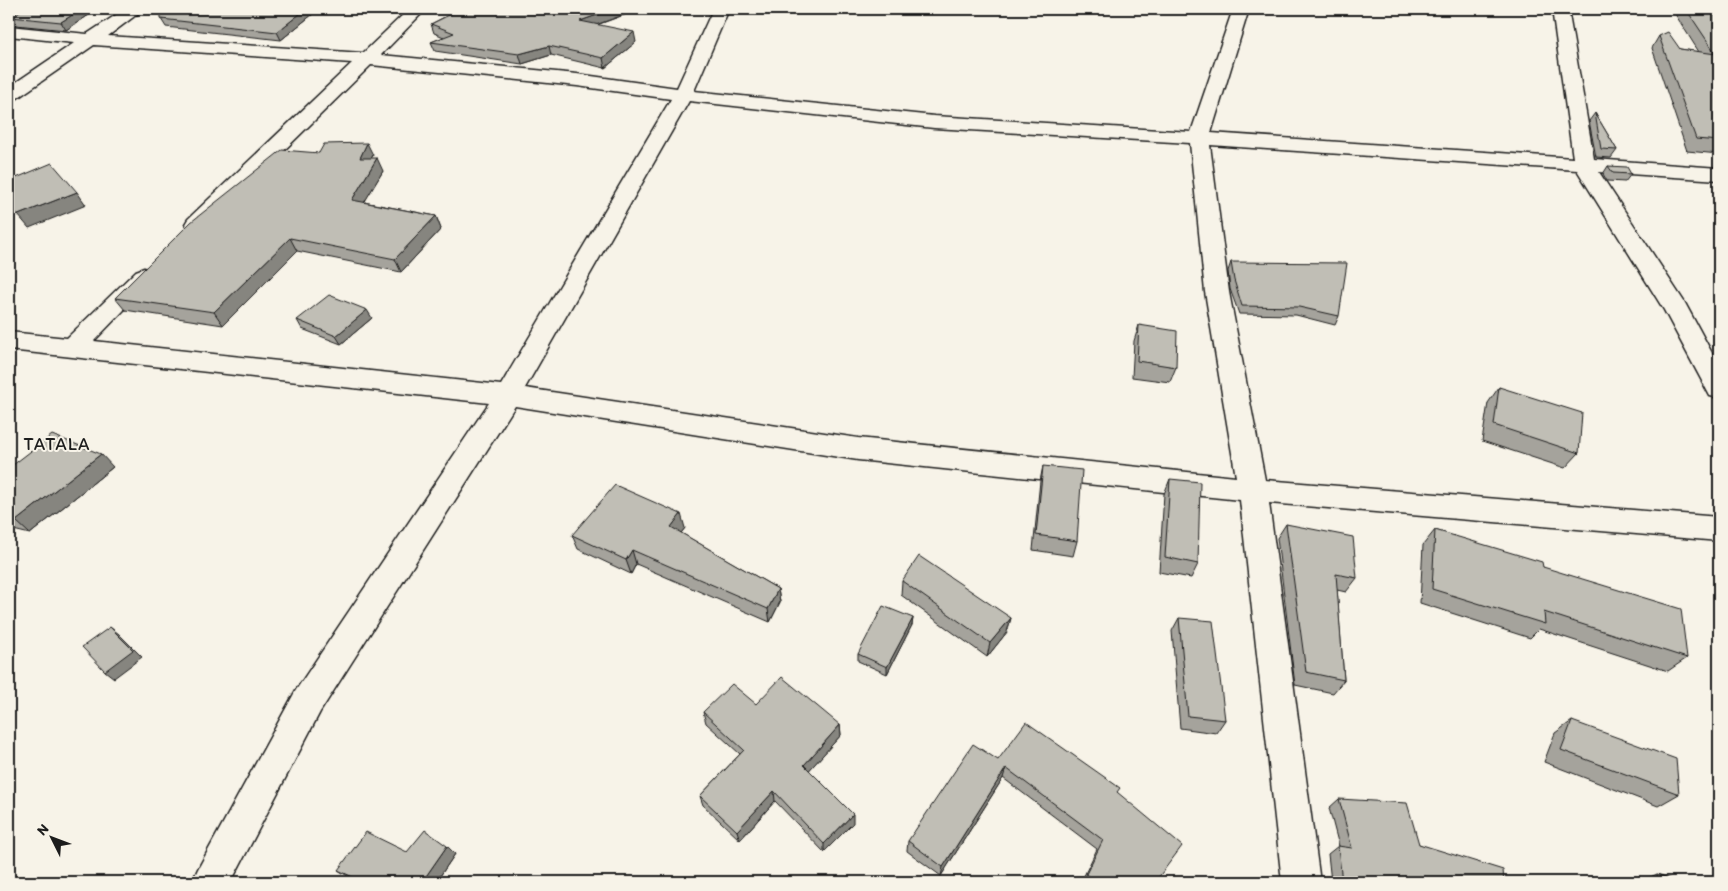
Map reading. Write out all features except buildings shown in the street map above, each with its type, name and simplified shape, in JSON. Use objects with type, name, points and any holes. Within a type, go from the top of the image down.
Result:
[{"type":"street","points":[[9,95],[136,9]]},
{"type":"street","points":[[184,236],[240,179],[368,59],[418,9]]},
{"type":"street","points":[[211,882],[308,701],[508,395],[684,94],[721,9]]},
{"type":"street","points":[[1240,9],[1199,138],[1218,292],[1253,490],[1301,882]]},
{"type":"street","points":[[1560,9],[1585,166],[1676,309],[1719,389]]},
{"type":"street","points":[[9,31],[92,40],[368,59],[576,80],[934,122],[1199,138],[1719,174]]},
{"type":"street","points":[[71,349],[156,264]]},
{"type":"street","points":[[9,341],[508,395],[858,449],[1253,490],[1719,529]]},
{"type":"district","name":"TATALA","points":[[57,444]]}]
